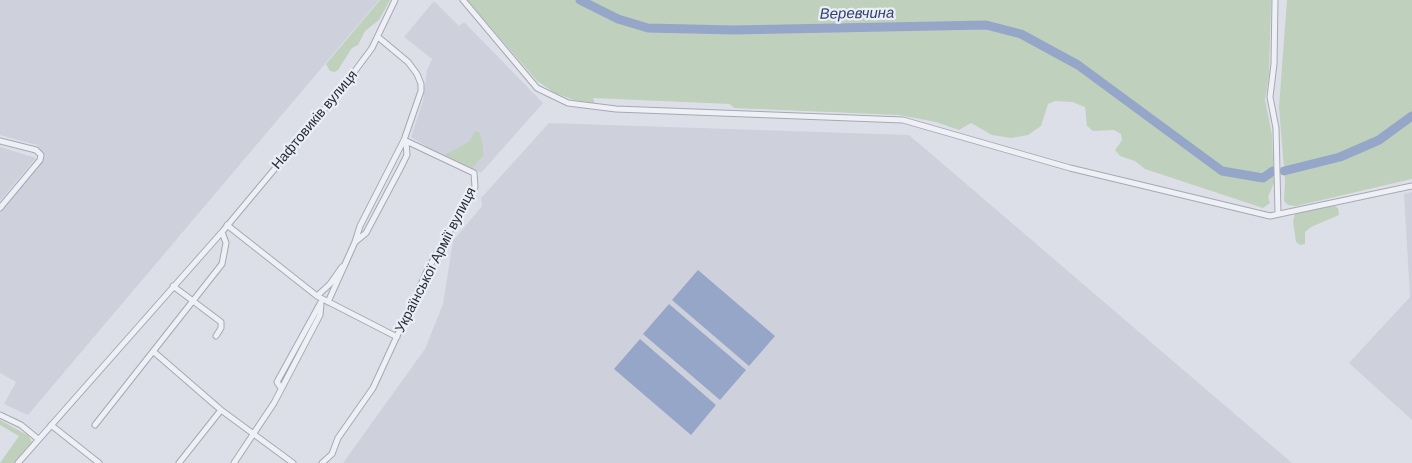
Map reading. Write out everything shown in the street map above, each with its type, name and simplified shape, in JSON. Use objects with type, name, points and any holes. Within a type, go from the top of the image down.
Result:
[{"type":"street","name":"Нафтовиків вулиця","points":[[18,463],[222,232],[355,72],[378,37],[395,0]]},
{"type":"street","points":[[463,0],[537,88],[568,103],[616,109],[903,120],[1070,168],[1263,215],[1278,214],[1412,186]]},
{"type":"street","points":[[1274,0],[1274,64],[1270,97],[1276,128],[1278,214]]},
{"type":"street","points":[[234,463],[281,388],[277,382],[296,350],[314,312],[343,266],[355,242],[360,226],[405,141],[422,84],[408,62],[378,37]]},
{"type":"street","points":[[0,141],[36,150],[41,155],[40,160],[0,208]]},
{"type":"street","points":[[355,242],[366,233],[407,155],[405,141]]},
{"type":"street","name":"Української Армії вулиця","points":[[322,463],[332,454],[338,438],[372,388],[428,269],[470,196],[476,181],[474,173],[471,171],[405,141]]},
{"type":"street","points":[[227,225],[322,300],[397,337]]},
{"type":"street","points":[[95,426],[224,260],[226,243],[222,232]]},
{"type":"street","points":[[322,300],[330,284],[343,266]]},
{"type":"street","points":[[174,286],[221,322],[222,328],[216,336]]},
{"type":"street","points":[[154,352],[221,410],[293,463]]},
{"type":"street","points":[[179,463],[221,410]]},
{"type":"street","points":[[0,416],[21,425],[38,439]]},
{"type":"street","points":[[51,425],[99,463]]},
{"type":"shaded area","points":[[0,0],[379,0],[28,415],[4,404],[16,382],[0,373],[0,213],[45,156],[37,145],[0,135]]},
{"type":"shaded area","points":[[434,1],[459,26],[464,22],[543,103],[481,173],[439,154],[411,137],[423,101],[427,70],[432,59],[404,37]]},
{"type":"shaded area","points":[[549,123],[909,135],[1292,463],[343,463],[425,349],[443,304],[453,241],[482,206],[481,198]]},
{"type":"shaded area","points":[[0,147],[36,158],[0,201]]},
{"type":"shaded area","points":[[1412,192],[1412,420],[1349,363],[1410,297],[1404,194]]},
{"type":"green space","points":[[380,0],[390,0],[379,20],[365,31],[358,45],[352,48],[338,70],[335,72],[330,71],[326,64]]},
{"type":"green space","points":[[467,0],[1271,0],[1269,75],[1265,100],[1272,135],[1274,183],[1268,197],[1270,203],[1263,208],[1145,169],[1135,161],[1120,156],[1115,150],[1122,140],[1121,134],[1114,130],[1093,131],[1087,126],[1085,107],[1072,102],[1055,101],[1048,104],[1041,126],[1028,135],[1011,138],[992,135],[971,123],[959,130],[936,122],[899,115],[734,108],[730,104],[593,98],[595,104],[574,100],[555,93],[537,81]]},
{"type":"green space","points":[[1287,0],[1412,0],[1412,179],[1296,206],[1288,205],[1284,201],[1285,181],[1279,107]]},
{"type":"green space","points":[[475,131],[480,133],[483,156],[472,168],[444,155],[469,142]]},
{"type":"green space","points":[[1333,205],[1338,208],[1339,215],[1311,227],[1305,232],[1305,244],[1300,245],[1296,242],[1293,221],[1295,214]]},
{"type":"green space","points":[[0,420],[29,436],[32,443],[15,463],[0,463],[19,436],[0,425]]},
{"type":"water","points":[[698,270],[775,336],[749,366],[672,300]]},
{"type":"water","points":[[669,304],[746,370],[720,400],[643,334]]},
{"type":"water","points":[[640,339],[716,405],[691,435],[614,369]]},
{"type":"waterway","name":"Веревчина","points":[[580,0],[618,19],[648,28],[734,30],[986,25],[1021,34],[1078,65],[1222,171],[1263,178],[1273,171]]},
{"type":"waterway","name":"Веревчина","points":[[1284,171],[1340,157],[1379,140],[1412,116]]}]
